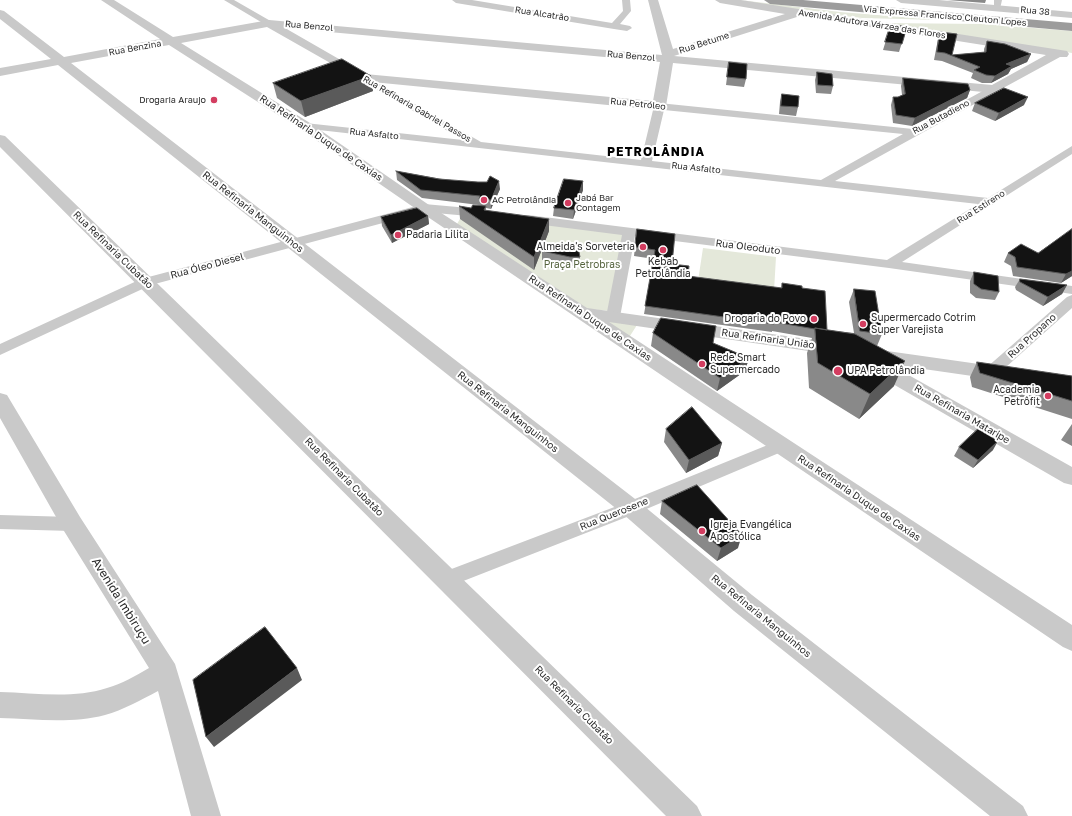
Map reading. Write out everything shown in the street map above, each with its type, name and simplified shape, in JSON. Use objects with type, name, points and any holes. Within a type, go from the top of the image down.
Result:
[{"type":"highway","name":"Via Expressa Francisco Cleuton Lopes","points":[[770,0],[1072,27]]},
{"type":"highway","name":"Via Expressa Francisco Cleuton Lopes","points":[[840,0],[1072,20]]},
{"type":"highway","points":[[837,18],[886,21],[1023,22]]},
{"type":"street","name":"Rua Refinaria Duque de Caxias","points":[[106,0],[305,126],[452,227],[1072,639]]},
{"type":"street","name":"Rua Refinaria Gabriel Passos","points":[[228,0],[481,145]]},
{"type":"street","name":"Rua Alcatrão","points":[[456,0],[627,28]]},
{"type":"street","points":[[614,26],[628,10],[626,0]]},
{"type":"street","points":[[653,0],[668,57]]},
{"type":"street","name":"Avenida Adutora Várzea das Flores","points":[[720,0],[1072,56]]},
{"type":"street","name":"Rua 38","points":[[901,0],[997,4],[1072,15]]},
{"type":"street","name":"Rua Betume","points":[[646,163],[668,57],[799,12]]},
{"type":"street","name":"Rua Refinaria Manguinhos","points":[[0,13],[630,508],[743,603],[1013,816]]},
{"type":"street","name":"Rua Benzina","points":[[0,72],[172,42],[269,23]]},
{"type":"street","name":"Rua Benzol","points":[[269,23],[668,57],[994,89]]},
{"type":"street","name":"Rua Butadieno","points":[[825,182],[913,132],[1059,54]]},
{"type":"street","name":"Rua Petróleo","points":[[362,77],[913,132]]},
{"type":"street","name":"Rua Asfalto","points":[[305,126],[825,182],[990,202]]},
{"type":"street","name":"Rua Refinaria Cubatão","points":[[0,139],[448,579],[682,814]]},
{"type":"street","name":"Rua Estireno","points":[[889,264],[990,202],[1072,149]]},
{"type":"street","points":[[424,208],[490,214]]},
{"type":"street","name":"Rua Óleo Diesel","points":[[0,350],[146,282],[424,208]]},
{"type":"street","points":[[452,227],[459,215],[467,211]]},
{"type":"street","name":"Rua Oleoduto","points":[[513,217],[889,264],[1072,290]]},
{"type":"street","points":[[613,317],[629,232]]},
{"type":"street","name":"Rua Propano","points":[[991,372],[1072,300]]},
{"type":"street","name":"Rua Refinaria União","points":[[582,313],[1021,376]]},
{"type":"street","points":[[633,347],[647,322]]},
{"type":"street","name":"Rua Refinaria Mataripe","points":[[853,352],[1072,477]]},
{"type":"street","name":"Avenida Imbiruçu","points":[[0,400],[72,524],[166,673],[206,816]]},
{"type":"street","name":"Rua Querosene","points":[[448,579],[630,508],[780,446]]},
{"type":"street","points":[[0,522],[72,524]]},
{"type":"street","points":[[0,705],[86,705],[105,702],[126,694],[166,673]]},
{"type":"green space","points":[[740,0],[840,12],[940,20],[862,18],[811,13]]},
{"type":"green space","points":[[883,23],[982,24],[1072,31],[1072,53]]},
{"type":"green space","name":"Praça Petrobras","points":[[468,213],[627,234],[609,311],[581,308],[457,224],[461,217]]},
{"type":"green space","points":[[703,248],[776,257],[774,291],[698,281]]},
{"type":"green space","points":[[606,321],[637,325],[628,339]]},
{"type":"building","points":[[891,24],[907,27],[902,44],[885,42]]},
{"type":"building","points":[[940,32],[957,34],[952,55],[986,52],[987,41],[1005,44],[1031,54],[1006,64],[1012,66],[995,76],[986,75],[974,70],[980,67],[945,53],[937,52]]},
{"type":"building","points":[[342,59],[371,76],[301,101],[273,83]]},
{"type":"building","points":[[729,62],[747,64],[746,79],[727,77]]},
{"type":"building","points":[[817,72],[832,74],[833,86],[818,85]]},
{"type":"building","points":[[903,78],[968,84],[970,90],[915,118],[896,115],[893,97],[898,97],[905,94]]},
{"type":"building","points":[[1004,88],[1028,97],[999,113],[975,103]]},
{"type":"building","points":[[782,94],[799,96],[798,107],[781,106]]},
{"type":"building","points":[[396,171],[439,179],[478,182],[487,182],[490,176],[499,181],[491,200],[479,199],[480,196],[421,190]]},
{"type":"building","name":"Jabá Bar Contagem","points":[[564,179],[583,181],[574,210],[554,208]]},
{"type":"building","points":[[473,205],[486,206],[484,210],[549,219],[534,257],[459,206],[471,208]]},
{"type":"building","points":[[417,208],[428,216],[391,235],[381,217]]},
{"type":"building","points":[[637,229],[675,234],[672,264],[689,266],[688,276],[782,288],[782,283],[802,286],[802,288],[825,291],[827,330],[645,306],[655,250],[635,247]]},
{"type":"building","points":[[1072,229],[1072,271],[1066,274],[1017,267],[1015,257],[1008,253],[1021,244],[1038,253]]},
{"type":"building","points":[[562,243],[578,247],[580,257],[570,257],[542,251]]},
{"type":"building","points":[[974,272],[998,276],[999,292],[981,289],[974,284]]},
{"type":"building","points":[[1020,279],[1067,285],[1048,297],[1020,282]]},
{"type":"building","points":[[854,289],[875,291],[882,334],[860,331]]},
{"type":"building","points":[[661,318],[716,326],[713,343],[749,358],[720,378],[653,333]]},
{"type":"building","points":[[815,328],[855,334],[905,361],[870,394],[818,363]]},
{"type":"building","points":[[977,362],[1072,376],[1072,401],[980,373]]},
{"type":"building","points":[[692,407],[722,443],[689,460],[666,429]]},
{"type":"building","points":[[978,429],[998,441],[978,460],[959,447]]},
{"type":"building","points":[[697,485],[742,535],[721,548],[662,501]]},
{"type":"building","points":[[265,627],[297,668],[206,737],[193,680]]},
{"type":"place","name":"Drogaria Araujo","points":[[214,100]]},
{"type":"place","name":"AC Petrolândia","points":[[484,200]]},
{"type":"place","name":"Jabá Bar Contagem","points":[[568,203]]},
{"type":"place","name":"Padaria Lilita","points":[[398,235]]},
{"type":"place","name":"Almeida's Sorveteria","points":[[643,247]]},
{"type":"place","name":"Kebab Petrolândia","points":[[663,250]]},
{"type":"place","name":"Drogaria do Povo","points":[[814,319]]},
{"type":"place","name":"Supermercado Cotrim Super Varejista","points":[[863,324]]},
{"type":"place","name":"Rede Smart Supermercado","points":[[702,364]]},
{"type":"place","name":"UPA Petrolândia","points":[[838,371]]},
{"type":"place","name":"Academia Petrôfit","points":[[1048,396]]},
{"type":"place","name":"Igreja Evangélica Apostólica","points":[[702,531]]},
{"type":"district","name":"PETROLÂNDIA","points":[[656,152]]}]
